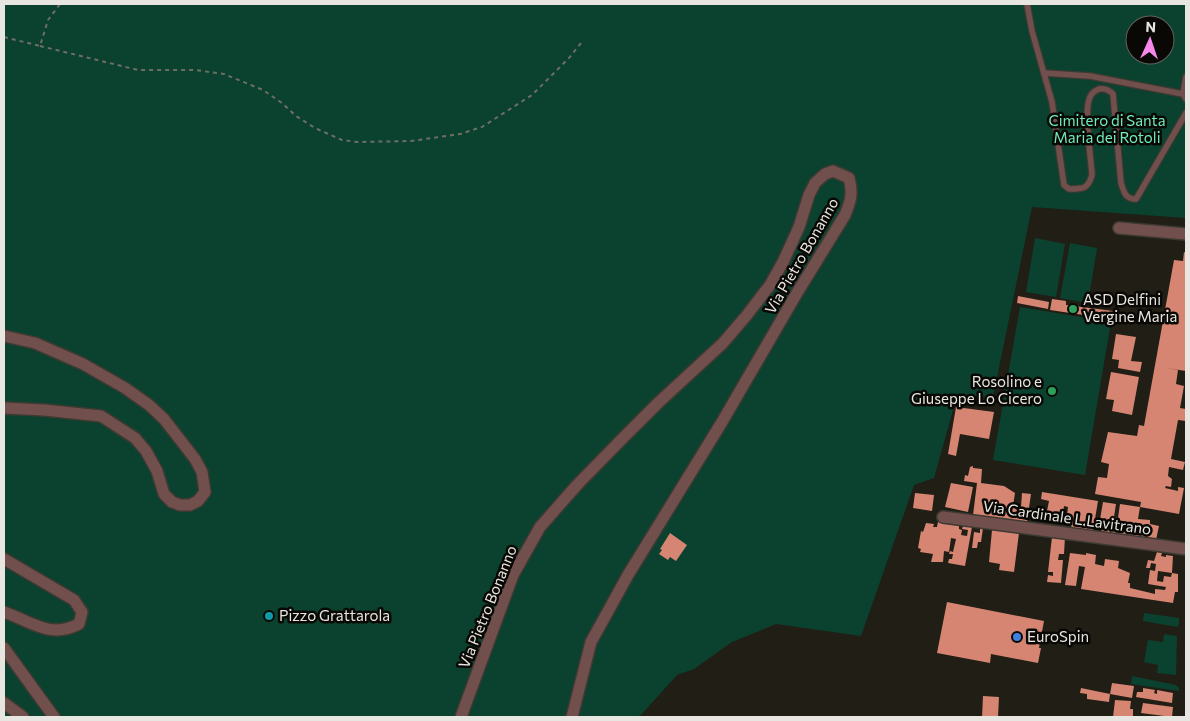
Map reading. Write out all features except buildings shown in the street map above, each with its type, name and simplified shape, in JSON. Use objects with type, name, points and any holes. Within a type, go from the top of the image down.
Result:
[{"type":"street","name":"Via Pietro Bonanno","points":[[460,717],[514,575],[540,527],[577,485],[646,415],[723,344],[770,285],[783,262],[815,184],[825,174],[833,171],[842,174],[849,178],[852,188],[851,202],[845,215],[722,422],[628,574],[591,642],[572,717]]},
{"type":"street","points":[[1119,228],[1186,234]]},
{"type":"street","points":[[4,336],[36,343],[83,364],[125,388],[148,405],[164,420],[194,459],[202,472],[205,492],[198,501],[190,505],[180,505],[172,502],[164,494],[157,471],[146,451],[135,438],[101,416],[4,408]]},
{"type":"street","name":"Via Cardinale L.Lavitrano","points":[[943,517],[1186,549]]},
{"type":"street","points":[[4,560],[74,600],[82,612],[79,624],[66,631],[44,629],[4,612]]},
{"type":"street","points":[[4,648],[54,717]]},
{"type":"street","points":[[4,703],[23,717]]},
{"type":"lane","points":[[1027,4],[1032,31],[1052,102],[1064,185],[1069,189],[1085,187],[1092,175],[1087,110],[1089,98],[1095,91],[1102,88],[1109,90],[1113,94],[1121,183],[1124,195],[1130,199],[1136,199],[1140,194],[1186,113]]},
{"type":"lane","points":[[1044,73],[1090,76],[1185,97],[1186,77]]},
{"type":"path","points":[[40,46],[48,20],[60,4]]},
{"type":"path","points":[[4,37],[138,70],[195,70],[224,74],[263,90],[282,103],[296,116],[315,128],[342,140],[357,142],[411,142],[460,134],[482,127],[532,95],[569,58],[580,43]]},
{"type":"green space","name":"Cimitero di Santa Maria dei Rotoli","points":[[4,4],[1186,4],[1186,218],[1032,207],[993,397],[957,396],[934,478],[914,485],[861,636],[776,624],[732,642],[694,669],[677,675],[639,717],[4,717]]},
{"type":"green space","points":[[1035,238],[1065,244],[1056,297],[1026,292]]},
{"type":"green space","points":[[1070,243],[1097,248],[1088,303],[1060,298]]},
{"type":"green space","name":"Rosolino e Giuseppe Lo Cicero","points":[[1020,307],[1111,322],[1085,475],[993,460]]},
{"type":"green space","points":[[1144,613],[1179,618],[1179,624],[1177,627],[1143,621]]},
{"type":"green space","points":[[1164,634],[1177,636],[1176,675],[1157,673],[1158,665],[1144,662],[1148,640],[1163,642]]},
{"type":"green space","points":[[1132,676],[1176,685],[1179,691],[1131,684]]},
{"type":"place","name":"ASD Delfini Vergine Maria","points":[[1073,309]]},
{"type":"place","name":"Rosolino e Giuseppe Lo Cicero","points":[[1052,391]]},
{"type":"place","name":"Pizzo Grattarola","points":[[269,616]]},
{"type":"place","name":"EuroSpin","points":[[1017,637]]}]
